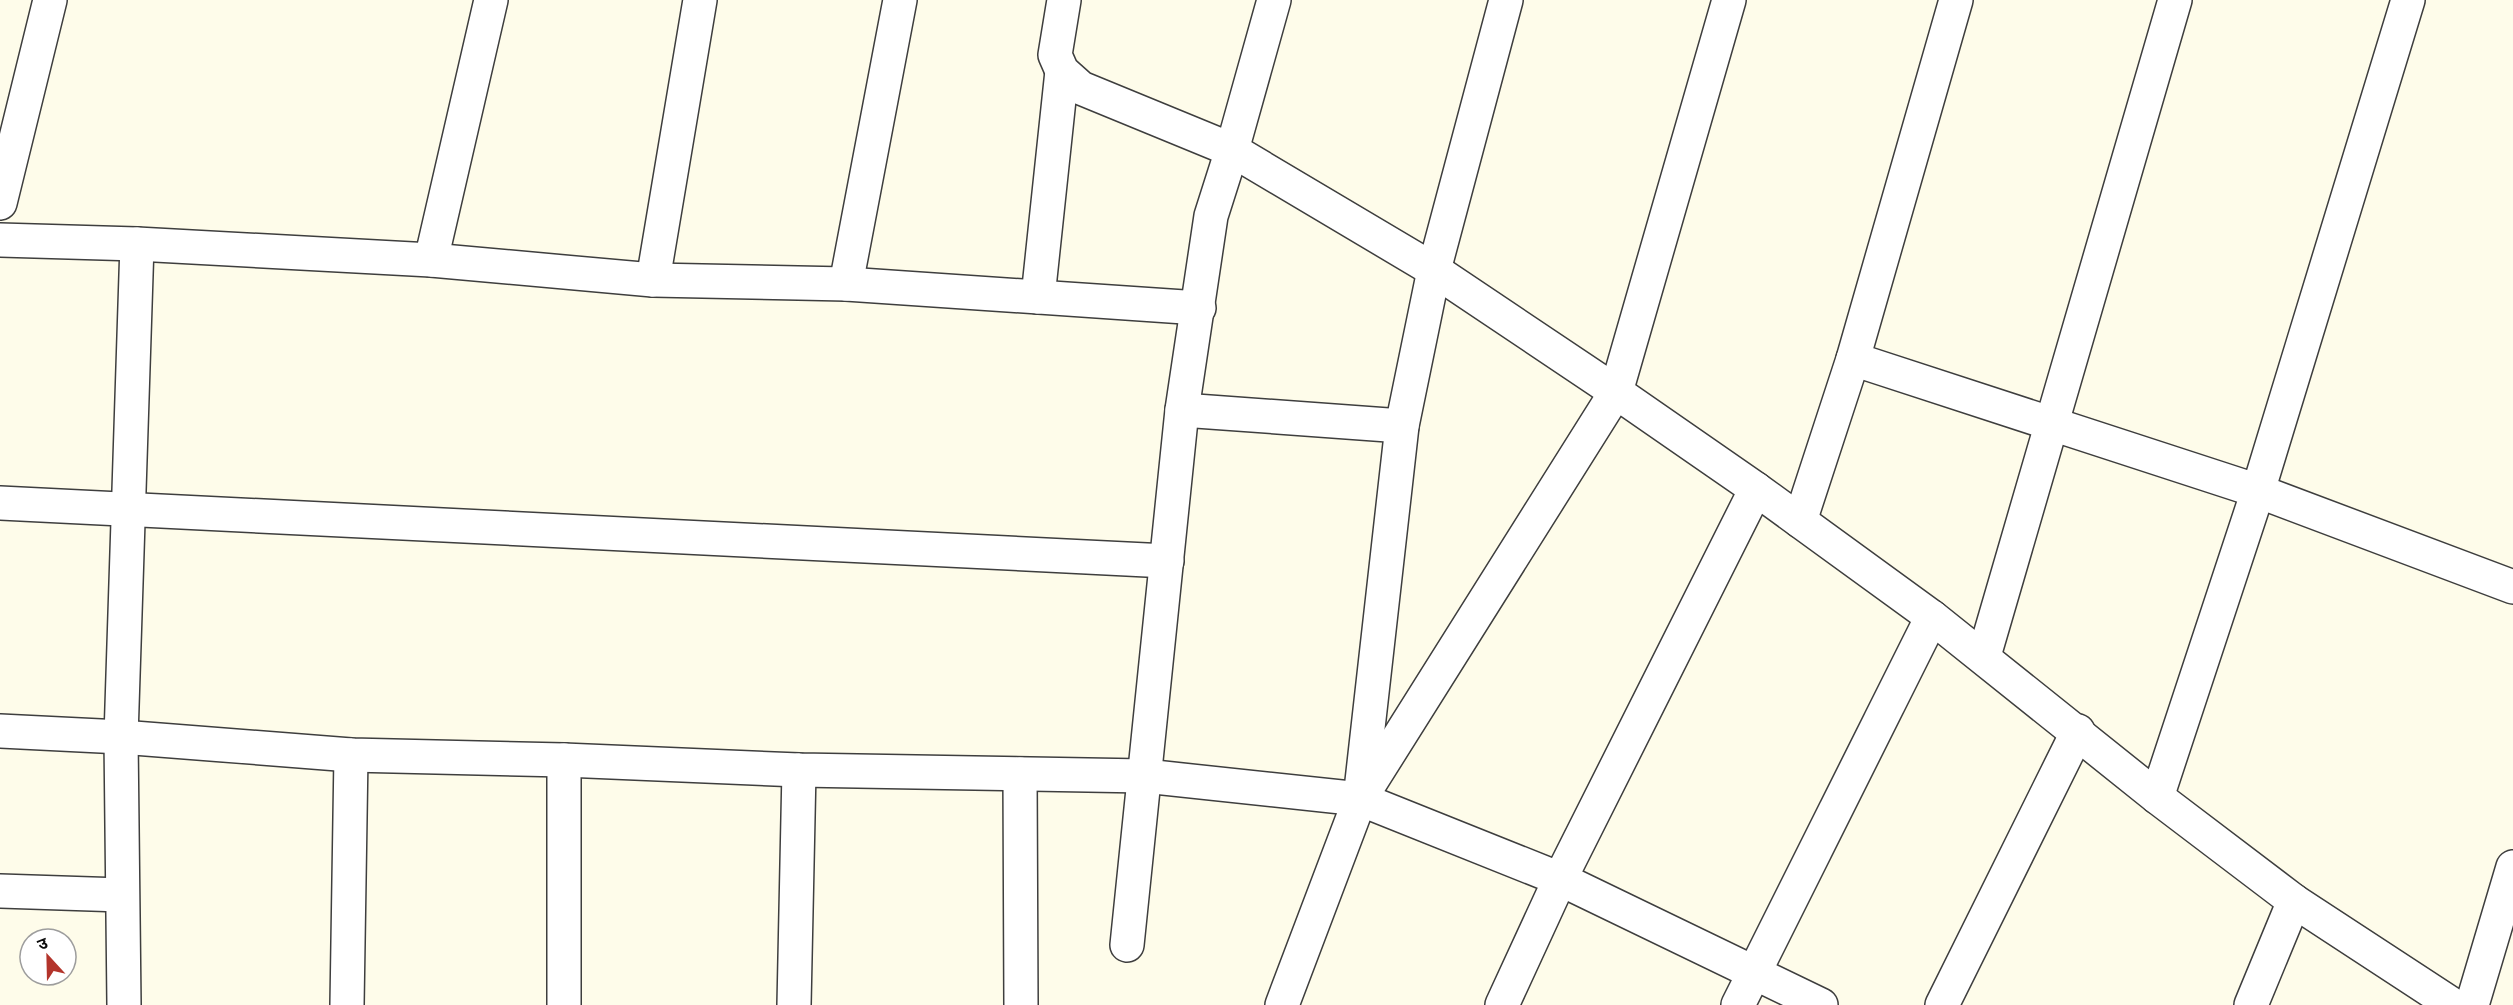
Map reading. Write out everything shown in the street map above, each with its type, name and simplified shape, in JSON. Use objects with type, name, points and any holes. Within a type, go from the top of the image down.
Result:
[{"type":"street","points":[[0,203],[50,0]]},
{"type":"street","points":[[431,260],[491,0]]},
{"type":"street","points":[[653,280],[699,0]]},
{"type":"street","points":[[846,284],[900,0]]},
{"type":"street","points":[[1064,0],[1054,55],[1062,70],[1081,88],[1232,150],[1434,270],[1756,489],[1984,656],[2157,796],[2294,901],[2453,1005]]},
{"type":"street","points":[[1127,945],[1182,410],[1211,216],[1274,0]]},
{"type":"street","points":[[1360,799],[1402,426],[1434,270],[1506,0]]},
{"type":"street","points":[[1282,1005],[1360,799],[1616,392],[1729,0]]},
{"type":"street","points":[[1800,521],[1853,358],[1956,0]]},
{"type":"street","points":[[1984,656],[2175,0]]},
{"type":"street","points":[[2157,796],[2258,491],[2408,0]]},
{"type":"street","points":[[1038,297],[1062,70]]},
{"type":"street","points":[[0,240],[137,244],[431,260],[653,280],[846,284],[1199,308]]},
{"type":"street","points":[[124,1005],[121,737],[137,244]]},
{"type":"street","points":[[1853,358],[2258,491],[2513,587]]},
{"type":"street","points":[[1182,410],[1402,426]]},
{"type":"street","points":[[1502,1005],[1560,879],[1756,489]]},
{"type":"street","points":[[0,503],[1167,561]]},
{"type":"street","points":[[1738,1005],[1932,617]]},
{"type":"street","points":[[0,731],[121,737],[351,755],[564,760],[799,770],[1145,776],[1360,799],[1560,879],[1821,1005]]},
{"type":"street","points":[[1942,1005],[2078,731]]},
{"type":"street","points":[[347,1005],[351,755]]},
{"type":"street","points":[[564,760],[564,1005]]},
{"type":"street","points":[[794,1005],[799,770]]},
{"type":"street","points":[[1020,774],[1022,1005]]},
{"type":"street","points":[[2472,1005],[2513,867]]},
{"type":"street","points":[[0,891],[123,896]]},
{"type":"street","points":[[2251,1005],[2294,901]]}]
